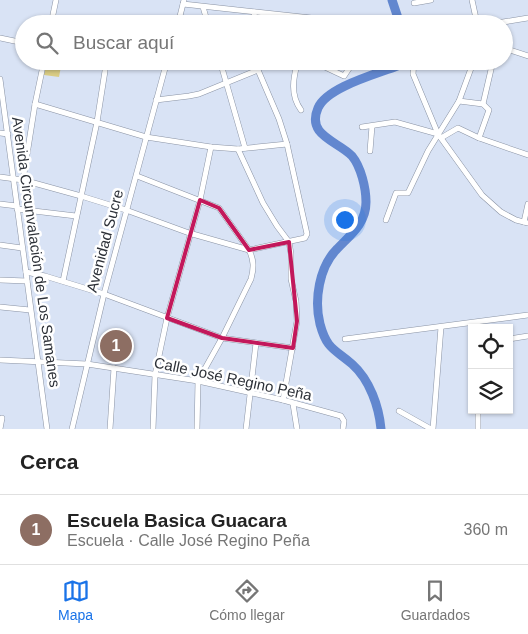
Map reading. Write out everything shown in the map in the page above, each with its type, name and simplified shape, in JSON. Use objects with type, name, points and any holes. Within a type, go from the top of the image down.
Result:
[{"type":"street","points":[[53,15],[56,0]]},
{"type":"street","points":[[414,3],[432,0]]},
{"type":"street","points":[[472,0],[475,15]]},
{"type":"street","points":[[180,15],[184,2],[203,7],[270,15]]},
{"type":"street","points":[[203,7],[205,15]]},
{"type":"street","points":[[513,20],[528,18]]},
{"type":"street","points":[[0,38],[15,41]]},
{"type":"street","points":[[513,51],[528,56]]},
{"type":"street","points":[[23,180],[42,70]]},
{"type":"street","points":[[63,281],[97,122],[105,70]]},
{"type":"street","name":"Avenidad Sucre","points":[[72,429],[104,294],[164,70]]},
{"type":"street","points":[[223,70],[245,148]]},
{"type":"street","points":[[0,177],[23,180],[81,196],[190,233],[249,250],[305,238],[307,234],[287,144],[279,119],[258,70],[189,96],[156,100]]},
{"type":"street","points":[[296,70],[293,84],[297,104],[302,110]]},
{"type":"street","points":[[332,70],[344,76],[348,70]]},
{"type":"street","points":[[413,70],[413,74],[440,136],[482,195],[501,212],[526,223],[528,204]]},
{"type":"street","points":[[386,220],[396,193],[408,193],[428,151],[440,136],[459,101],[472,70]]},
{"type":"street","points":[[483,104],[491,70]]},
{"type":"street","name":"Avenida Circunvalación de Los Samanes","points":[[0,79],[47,429]]},
{"type":"street","points":[[459,101],[483,104],[489,110],[479,138]]},
{"type":"street","points":[[35,104],[146,137],[211,147],[238,149],[287,144]]},
{"type":"street","points":[[362,127],[395,122],[440,136],[458,128],[479,138],[528,155]]},
{"type":"street","points":[[370,151],[372,126]]},
{"type":"street","points":[[0,133],[8,134]]},
{"type":"street","points":[[153,429],[155,374],[167,318],[200,200],[211,147]]},
{"type":"street","points":[[238,149],[263,203],[289,242],[291,279],[298,321],[283,400]]},
{"type":"street","points":[[137,176],[219,208],[249,250],[254,264],[253,272],[244,295],[198,381],[198,429]]},
{"type":"street","points":[[0,204],[76,216]]},
{"type":"street","points":[[0,245],[22,248]]},
{"type":"street","points":[[26,272],[104,294],[222,338],[293,348]]},
{"type":"street","points":[[0,280],[27,281]]},
{"type":"street","points":[[0,307],[30,310]]},
{"type":"street","points":[[345,338],[528,315]]},
{"type":"street","points":[[399,411],[432,429],[441,327]]},
{"type":"street","points":[[513,338],[528,336]]},
{"type":"street","points":[[246,429],[256,343]]},
{"type":"street","name":"Calle José Regino Peña","points":[[0,360],[87,364],[198,381],[283,400],[341,416],[344,421],[343,429]]},
{"type":"street","points":[[110,429],[114,368]]},
{"type":"street","points":[[293,404],[296,429]]},
{"type":"street","points":[[478,414],[478,429]]},
{"type":"street","points":[[0,429],[2,418]]},
{"type":"highlighted area","points":[[200,200],[219,208],[249,250],[289,242],[291,254],[297,321],[293,348],[222,338],[167,318]]},
{"type":"shaded area","points":[[45,70],[60,70],[59,77],[44,75]]},
{"type":"waterway","points":[[392,0],[397,15]]},
{"type":"waterway","points":[[381,429],[376,403],[369,386],[358,370],[329,344],[323,333],[318,315],[318,294],[322,274],[331,256],[360,223],[366,202],[365,190],[358,166],[352,156],[320,132],[316,125],[315,117],[323,100],[331,94],[353,82],[386,70]]},
{"type":"place","name":"Escuela Basica Guacara","points":[[116,346]]}]
